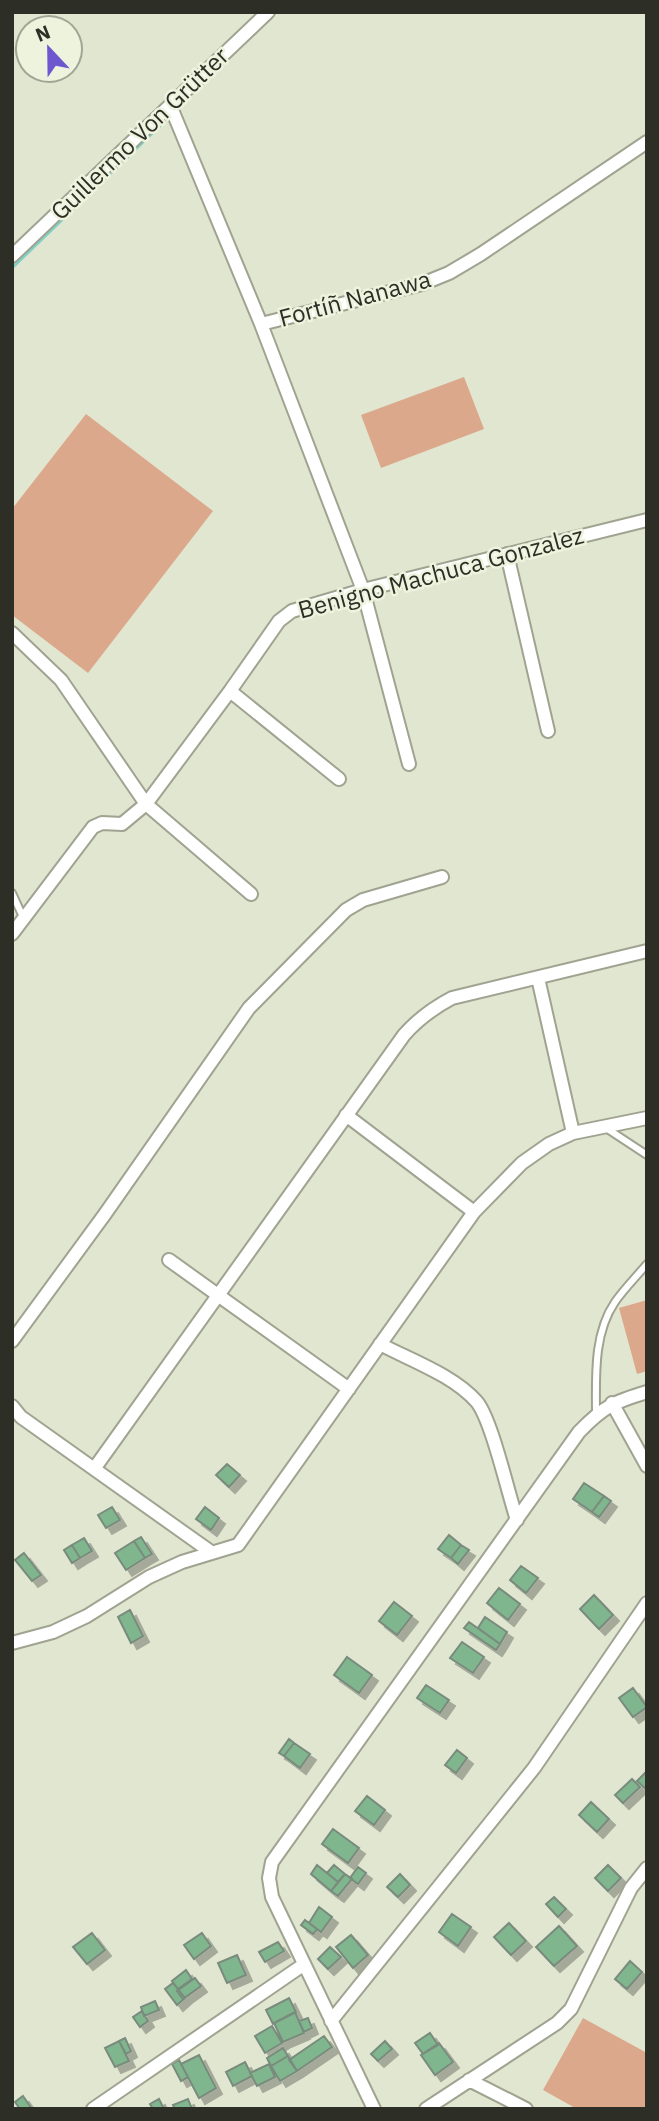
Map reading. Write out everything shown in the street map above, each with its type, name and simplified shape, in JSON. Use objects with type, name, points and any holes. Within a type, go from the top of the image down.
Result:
[{"type":"street","name":"Guillermo Von Grütter","points":[[12,256],[268,12]]},
{"type":"street","name":"Fortíñ Nanawa","points":[[170,105],[261,324],[422,284],[449,273],[647,142]]},
{"type":"street","points":[[261,324],[363,590],[409,764]]},
{"type":"street","name":"Benigno Machuca Gonzalez","points":[[12,934],[93,827],[102,823],[122,824],[146,804],[279,621],[292,611],[363,590],[647,520]]},
{"type":"street","points":[[507,554],[548,731]]},
{"type":"street","points":[[12,634],[61,680],[146,804],[251,894]]},
{"type":"street","points":[[230,691],[339,779]]},
{"type":"street","points":[[12,1341],[105,1214],[249,1007],[346,911],[363,900],[442,877]]},
{"type":"street","points":[[94,1469],[404,1035],[435,1006],[465,994],[647,951]]},
{"type":"street","points":[[538,978],[573,1133]]},
{"type":"street","points":[[346,1115],[474,1212]]},
{"type":"street","points":[[12,1643],[53,1632],[87,1616],[149,1577],[181,1562],[238,1545],[247,1536],[474,1212],[522,1163],[549,1144],[573,1133],[647,1118]]},
{"type":"street","points":[[169,1260],[349,1389]]},
{"type":"street","points":[[380,1344],[456,1384],[479,1405],[493,1439],[517,1520]]},
{"type":"street","points":[[374,2109],[272,1897],[269,1878],[272,1862],[579,1432],[612,1403],[647,1392]]},
{"type":"street","points":[[612,1403],[647,1466]]},
{"type":"street","points":[[12,1406],[21,1417],[211,1552]]},
{"type":"street","points":[[331,2021],[534,1768],[647,1603]]},
{"type":"street","points":[[426,2109],[557,2023],[571,2009],[631,1888],[647,1868]]},
{"type":"street","points":[[93,2109],[107,2104],[303,1965]]},
{"type":"street","points":[[469,2080],[526,2109]]},
{"type":"lane","points":[[12,893],[23,917]]},
{"type":"lane","points":[[604,1126],[647,1155]]},
{"type":"lane","points":[[596,1415],[596,1364],[600,1337],[613,1303],[647,1264]]},
{"type":"shaded area","points":[[464,377],[484,429],[381,468],[361,415]]},
{"type":"shaded area","points":[[86,414],[213,511],[88,673],[12,615],[12,509]]},
{"type":"shaded area","points":[[647,1300],[647,1371],[637,1374],[619,1308]]},
{"type":"shaded area","points":[[583,2018],[647,2053],[647,2109],[577,2109],[543,2090]]},
{"type":"water","points":[[278,12],[182,105],[181,103]]},
{"type":"water","points":[[163,121],[165,123],[12,270],[12,266]]},
{"type":"building","points":[[227,1464],[240,1475],[229,1487],[216,1475]]},
{"type":"building","points":[[584,1483],[604,1496],[592,1512],[573,1499]]},
{"type":"building","points":[[604,1496],[611,1501],[599,1517],[592,1512]]},
{"type":"building","points":[[112,1507],[120,1520],[106,1528],[98,1515]]},
{"type":"building","points":[[205,1507],[219,1518],[211,1530],[196,1519]]},
{"type":"building","points":[[449,1535],[461,1545],[451,1558],[438,1549]]},
{"type":"building","points":[[141,1537],[152,1554],[145,1558],[134,1541]]},
{"type":"building","points":[[84,1538],[92,1551],[80,1558],[72,1545]]},
{"type":"building","points":[[134,1541],[145,1558],[126,1570],[115,1553]]},
{"type":"building","points":[[72,1545],[80,1558],[72,1563],[64,1550]]},
{"type":"building","points":[[461,1545],[469,1550],[458,1564],[451,1558]]},
{"type":"building","points":[[24,1553],[41,1575],[32,1581],[15,1560]]},
{"type":"building","points":[[521,1566],[538,1578],[526,1593],[510,1580]]},
{"type":"building","points":[[499,1588],[520,1604],[508,1620],[487,1603]]},
{"type":"building","points":[[594,1595],[613,1615],[599,1629],[580,1609]]},
{"type":"building","points":[[394,1602],[412,1616],[397,1635],[379,1621]]},
{"type":"building","points":[[130,1610],[143,1636],[131,1643],[118,1617]]},
{"type":"building","points":[[485,1617],[507,1632],[500,1644],[478,1628]]},
{"type":"building","points":[[469,1622],[500,1644],[496,1650],[464,1628]]},
{"type":"building","points":[[462,1642],[484,1657],[473,1673],[450,1658]]},
{"type":"building","points":[[347,1657],[372,1675],[359,1693],[334,1675]]},
{"type":"building","points":[[426,1685],[449,1700],[440,1713],[417,1698]]},
{"type":"building","points":[[633,1688],[647,1707],[633,1717],[619,1698]]},
{"type":"building","points":[[289,1739],[294,1743],[284,1756],[279,1753]]},
{"type":"building","points":[[294,1743],[310,1754],[300,1768],[284,1756]]},
{"type":"building","points":[[457,1750],[467,1758],[456,1773],[445,1765]]},
{"type":"building","points":[[647,1771],[647,1790],[637,1781]]},
{"type":"building","points":[[632,1779],[640,1787],[623,1803],[615,1795]]},
{"type":"building","points":[[367,1796],[385,1810],[374,1825],[355,1811]]},
{"type":"building","points":[[591,1802],[609,1819],[597,1832],[579,1815]]},
{"type":"building","points":[[333,1829],[359,1848],[348,1863],[322,1844]]},
{"type":"building","points":[[317,1865],[338,1882],[331,1891],[311,1874]]},
{"type":"building","points":[[334,1865],[345,1874],[338,1882],[327,1873]]},
{"type":"building","points":[[608,1865],[621,1878],[608,1891],[595,1878]]},
{"type":"building","points":[[358,1867],[366,1873],[358,1884],[350,1878]]},
{"type":"building","points":[[345,1874],[352,1879],[338,1896],[331,1891]]},
{"type":"building","points":[[400,1874],[410,1885],[398,1897],[387,1887]]},
{"type":"building","points":[[554,1897],[566,1909],[558,1917],[546,1904]]},
{"type":"building","points":[[319,1907],[332,1917],[321,1932],[309,1923]]},
{"type":"building","points":[[452,1914],[471,1927],[458,1946],[439,1932]]},
{"type":"building","points":[[305,1920],[317,1929],[313,1934],[301,1925]]},
{"type":"building","points":[[509,1923],[526,1941],[511,1955],[494,1937]]},
{"type":"building","points":[[559,1926],[577,1946],[554,1966],[536,1947]]},
{"type":"building","points":[[92,1933],[105,1950],[87,1964],[73,1947]]},
{"type":"building","points":[[202,1933],[211,1946],[194,1959],[184,1945]]},
{"type":"building","points":[[351,1935],[368,1955],[353,1968],[336,1947]]},
{"type":"building","points":[[278,1942],[284,1951],[265,1962],[259,1952]]},
{"type":"building","points":[[330,1947],[341,1957],[328,1969],[318,1959]]},
{"type":"building","points":[[237,1955],[246,1975],[227,1983],[218,1963]]},
{"type":"building","points":[[630,1961],[642,1972],[627,1989],[615,1979]]},
{"type":"building","points":[[186,1970],[192,1979],[178,1989],[172,1981]]},
{"type":"building","points":[[195,1978],[201,1986],[183,1999],[177,1991]]},
{"type":"building","points":[[173,1983],[185,1998],[177,2005],[165,1989]]},
{"type":"building","points":[[289,1998],[296,2012],[273,2024],[266,2010]]},
{"type":"building","points":[[155,2001],[159,2010],[144,2016],[141,2007]]},
{"type":"building","points":[[142,2011],[148,2021],[140,2027],[133,2017]]},
{"type":"building","points":[[295,2012],[304,2033],[283,2042],[274,2023]]},
{"type":"building","points":[[308,2018],[312,2028],[304,2032],[299,2021]]},
{"type":"building","points":[[272,2026],[282,2043],[265,2053],[255,2036]]},
{"type":"building","points":[[430,2033],[438,2045],[423,2054],[415,2043]]},
{"type":"building","points":[[324,2036],[332,2047],[297,2071],[289,2060]]},
{"type":"building","points":[[125,2038],[131,2051],[126,2054],[119,2041]]},
{"type":"building","points":[[119,2041],[129,2061],[115,2067],[105,2048]]},
{"type":"building","points":[[385,2041],[392,2049],[378,2061],[371,2054]]},
{"type":"building","points":[[439,2043],[453,2062],[435,2075],[421,2055]]},
{"type":"building","points":[[283,2048],[288,2056],[271,2066],[267,2058]]},
{"type":"building","points":[[199,2055],[216,2088],[199,2098],[181,2064]]},
{"type":"building","points":[[288,2056],[297,2071],[280,2081],[271,2066]]},
{"type":"building","points":[[179,2060],[188,2077],[181,2081],[172,2064]]},
{"type":"building","points":[[245,2062],[252,2076],[233,2086],[226,2072]]},
{"type":"building","points":[[269,2064],[275,2077],[257,2086],[250,2073]]},
{"type":"building","points":[[23,2096],[32,2109],[20,2109],[15,2102]]},
{"type":"building","points":[[159,2099],[164,2109],[153,2109],[150,2104]]},
{"type":"building","points":[[188,2099],[192,2109],[175,2109],[173,2105]]}]
